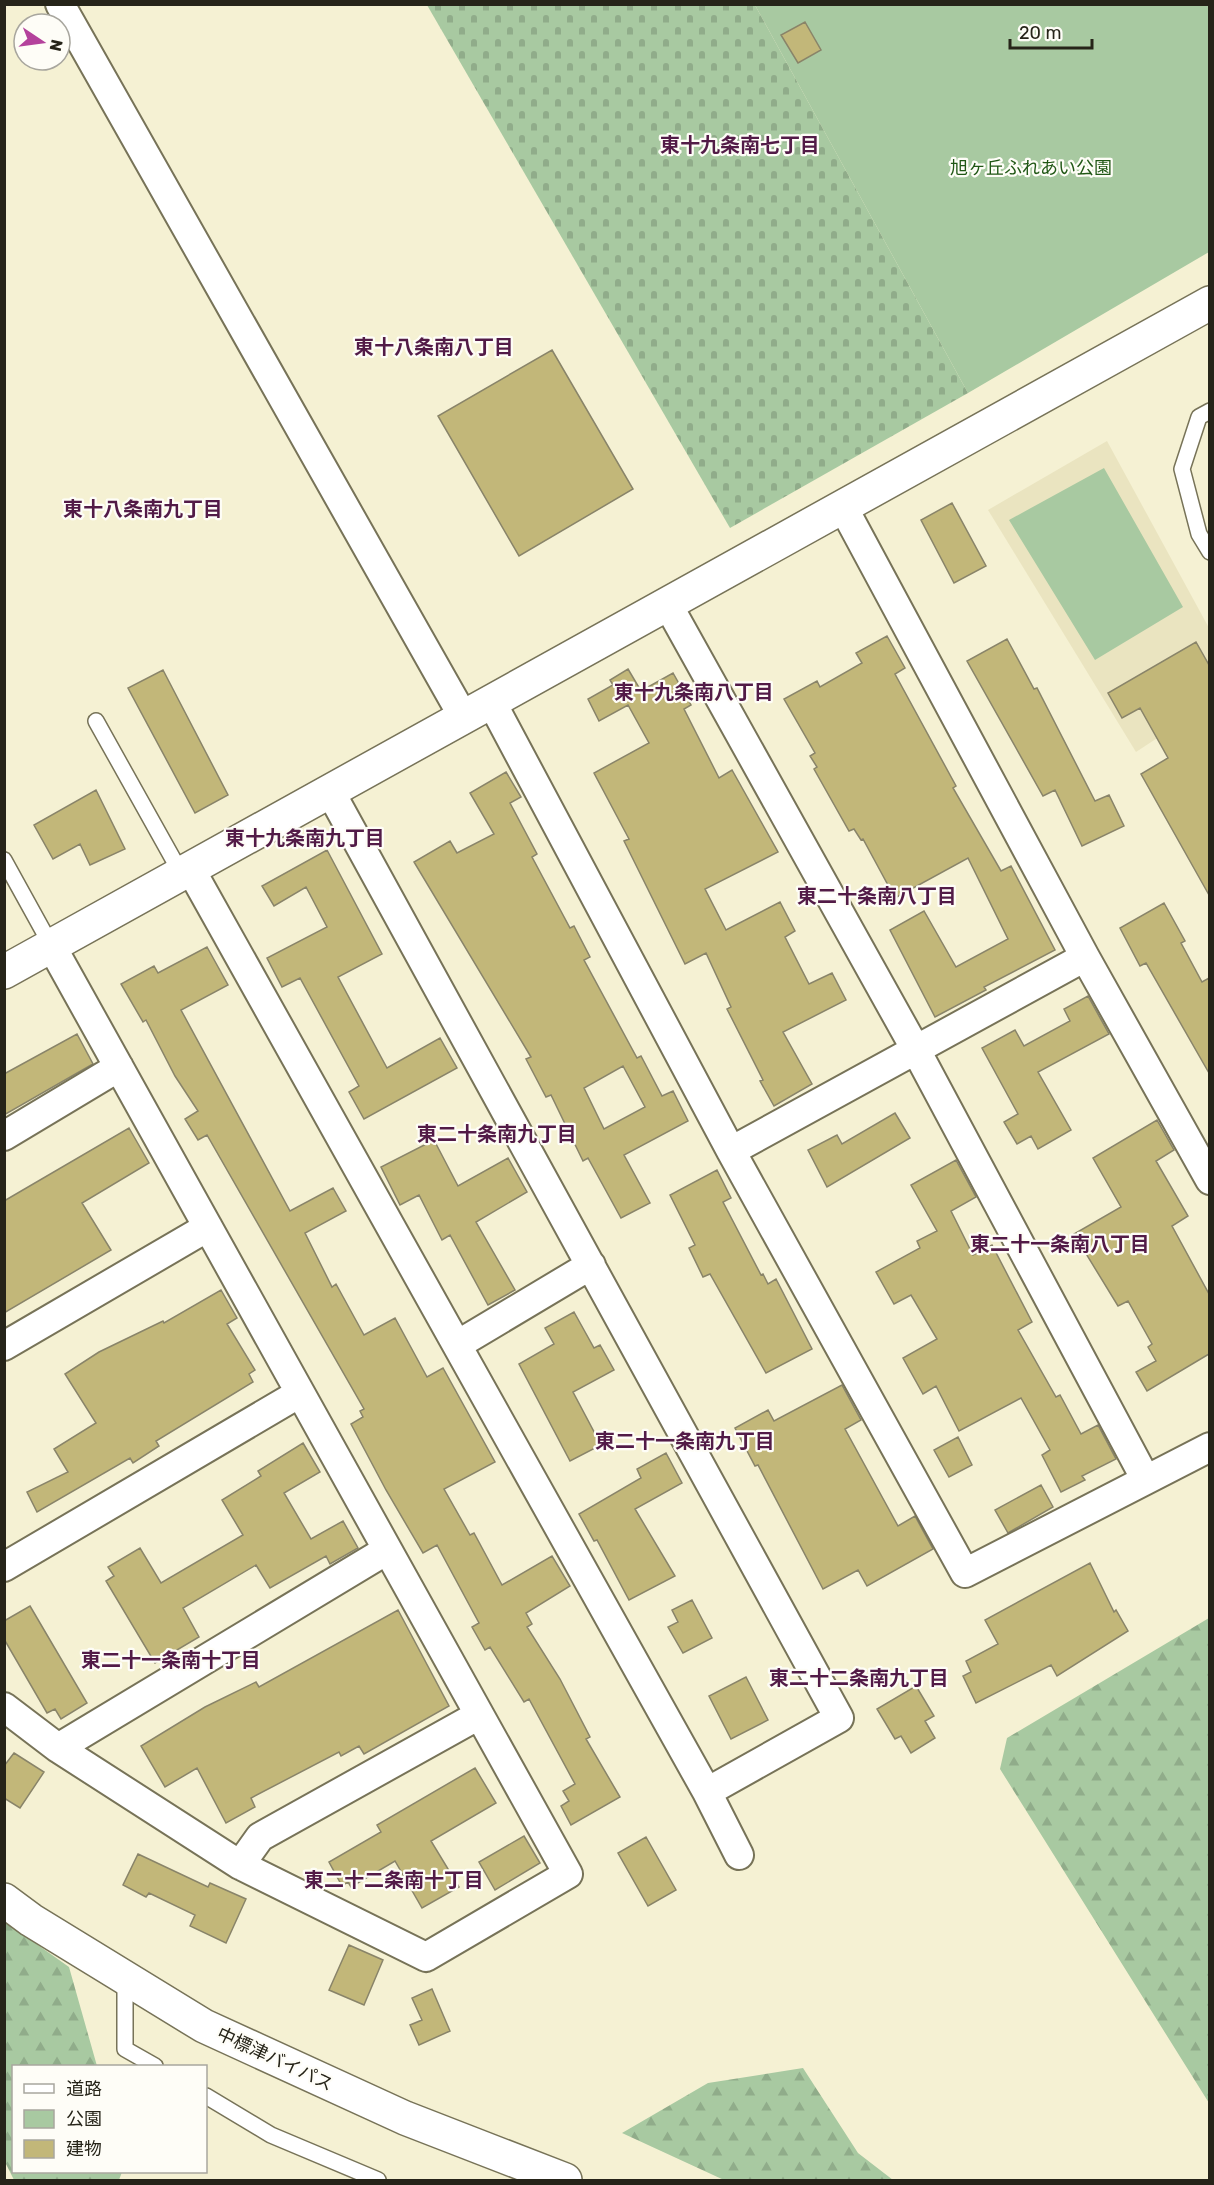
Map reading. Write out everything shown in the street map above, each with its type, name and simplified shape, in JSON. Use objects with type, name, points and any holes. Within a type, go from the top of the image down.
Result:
[{"type":"main road","points":[[4,972],[331,793],[1209,303]]},
{"type":"main road","name":"中標津バイパス","points":[[4,1900],[31,1920],[204,2026],[405,2118],[565,2181]]},
{"type":"street","points":[[60,4],[478,711],[731,1151],[964,1573],[1209,1447]]},
{"type":"street","points":[[843,507],[1085,957],[1209,1180]]},
{"type":"street","points":[[668,605],[916,1050],[1146,1480]]},
{"type":"street","points":[[331,793],[839,1718],[707,1792]]},
{"type":"street","points":[[187,872],[457,1345],[707,1792],[739,1855]]},
{"type":"street","points":[[4,1707],[58,1748],[240,1865],[426,1957],[568,1874],[52,947]]},
{"type":"street","points":[[731,1151],[1085,957]]},
{"type":"street","points":[[4,1136],[119,1067]]},
{"type":"street","points":[[4,1346],[208,1227]]},
{"type":"street","points":[[457,1345],[591,1265]]},
{"type":"street","points":[[4,1567],[300,1393]]},
{"type":"street","points":[[58,1748],[387,1550]]},
{"type":"street","points":[[240,1865],[260,1837],[479,1715]]},
{"type":"lane","points":[[1209,411],[1199,417],[1182,469],[1199,534],[1209,552]]},
{"type":"lane","points":[[96,721],[187,872]]},
{"type":"lane","points":[[4,860],[52,947]]},
{"type":"lane","points":[[125,1977],[125,2049],[152,2065]]},
{"type":"lane","points":[[207,2097],[271,2134],[378,2181]]},
{"type":"shaded area","points":[[1107,441],[1209,628],[1209,704],[1136,752],[988,510]]},
{"type":"green space","points":[[427,5],[755,5],[968,393],[730,528]]},
{"type":"green space","name":"旭ヶ丘ふれあい公園","points":[[755,5],[1209,5],[1209,252],[968,393]]},
{"type":"green space","points":[[1104,468],[1183,607],[1095,660],[1009,520]]},
{"type":"green space","points":[[1209,1618],[1209,2103],[1000,1769],[1007,1738]]},
{"type":"green space","points":[[4,1921],[69,1967],[97,2065],[12,2065],[12,2173],[122,2173],[119,2180],[14,2180],[5,2162]]},
{"type":"green space","points":[[803,2068],[858,2153],[893,2180],[724,2180],[622,2133],[708,2083]]},
{"type":"building","points":[[805,22],[821,50],[798,63],[781,35]]},
{"type":"building","points":[[552,350],[633,489],[519,556],[438,416]]},
{"type":"building","points":[[952,503],[986,566],[954,583],[921,520]]},
{"type":"building","points":[[887,636],[905,668],[895,674],[956,786],[953,788],[1001,871],[1011,866],[1055,950],[984,987],[986,990],[935,1017],[890,930],[924,911],[956,967],[1008,939],[968,858],[895,898],[863,839],[861,840],[854,829],[849,831],[814,769],[817,767],[810,756],[815,753],[784,699],[817,681],[820,687],[862,663],[856,653]]},
{"type":"building","points":[[1007,639],[1034,689],[1037,688],[1095,801],[1109,795],[1124,826],[1082,846],[1055,790],[1043,796],[967,661]]},
{"type":"building","points":[[1196,642],[1209,665],[1209,895],[1141,774],[1168,758],[1140,708],[1122,718],[1108,693]]},
{"type":"building","points":[[628,669],[641,691],[673,673],[691,705],[684,709],[719,778],[732,770],[778,852],[705,889],[726,930],[780,902],[795,931],[785,937],[809,984],[832,973],[846,1000],[783,1032],[812,1084],[774,1106],[727,1009],[731,1007],[706,953],[685,964],[624,841],[629,839],[594,773],[649,743],[628,705],[599,721],[588,699],[613,685],[610,680]]},
{"type":"building","points":[[163,670],[228,795],[195,813],[128,688]]},
{"type":"building","points":[[506,772],[521,797],[510,803],[537,854],[532,857],[570,928],[574,926],[590,957],[584,960],[637,1058],[641,1056],[662,1096],[673,1091],[688,1121],[624,1155],[650,1203],[621,1218],[588,1158],[583,1161],[551,1095],[546,1097],[526,1059],[531,1057],[414,862],[450,841],[457,853],[494,834],[470,793]],"holes":[[[623,1066],[645,1107],[604,1129],[584,1088]]]},
{"type":"building","points":[[96,790],[125,849],[90,865],[80,844],[53,859],[34,825]]},
{"type":"building","points":[[327,850],[382,954],[338,977],[387,1068],[440,1038],[457,1068],[364,1119],[349,1092],[359,1086],[300,978],[282,987],[267,958],[327,927],[306,887],[274,906],[262,886]]},
{"type":"building","points":[[1164,903],[1185,941],[1181,943],[1202,982],[1209,978],[1209,1073],[1146,963],[1140,966],[1120,928]]},
{"type":"building","points":[[207,947],[228,985],[181,1010],[290,1211],[333,1188],[346,1211],[305,1233],[332,1287],[336,1284],[364,1335],[395,1318],[427,1377],[443,1368],[495,1462],[444,1489],[470,1535],[474,1533],[502,1585],[552,1556],[570,1586],[526,1613],[532,1624],[527,1627],[560,1679],[590,1737],[586,1739],[620,1797],[571,1825],[561,1806],[569,1801],[563,1791],[575,1784],[529,1699],[524,1702],[490,1647],[485,1650],[472,1627],[479,1623],[437,1545],[423,1553],[386,1490],[351,1424],[363,1417],[360,1411],[364,1409],[207,1135],[198,1140],[185,1119],[198,1111],[175,1076],[146,1020],[143,1022],[121,984],[154,966],[158,973]]},
{"type":"building","points":[[1088,996],[1109,1034],[1038,1072],[1071,1130],[1038,1149],[1031,1136],[1017,1144],[1004,1122],[1018,1114],[982,1048],[1015,1030],[1024,1046],[1070,1021],[1064,1009]]},
{"type":"building","points":[[77,1034],[93,1064],[4,1115],[4,1074]]},
{"type":"building","points":[[895,1113],[910,1138],[827,1187],[808,1150],[837,1135],[842,1144]]},
{"type":"building","points":[[1157,1120],[1174,1150],[1156,1161],[1188,1216],[1172,1226],[1209,1294],[1209,1354],[1147,1391],[1136,1372],[1156,1361],[1148,1347],[1152,1344],[1128,1301],[1118,1306],[1074,1234],[1121,1207],[1093,1158]]},
{"type":"building","points":[[129,1128],[149,1163],[82,1203],[111,1250],[4,1313],[4,1201]]},
{"type":"building","points":[[434,1140],[458,1186],[508,1158],[527,1192],[476,1222],[515,1290],[488,1305],[450,1235],[442,1240],[419,1195],[400,1205],[381,1167]]},
{"type":"building","points":[[956,1160],[976,1197],[951,1211],[973,1255],[992,1245],[1032,1322],[1018,1330],[1056,1397],[1060,1395],[1081,1434],[1098,1425],[1116,1459],[1082,1476],[1085,1480],[1061,1492],[1042,1455],[1050,1450],[1021,1398],[959,1431],[936,1386],[923,1394],[903,1358],[937,1339],[911,1295],[894,1304],[876,1272],[920,1248],[917,1241],[937,1231],[911,1185]]},
{"type":"building","points":[[717,1170],[731,1198],[723,1202],[761,1275],[763,1274],[768,1284],[776,1279],[812,1349],[766,1373],[710,1274],[703,1277],[689,1248],[695,1245],[670,1195]]},
{"type":"building","points":[[221,1290],[237,1318],[227,1324],[255,1370],[249,1374],[253,1382],[156,1441],[159,1446],[133,1463],[130,1458],[37,1512],[27,1492],[68,1472],[54,1449],[96,1423],[65,1374],[99,1352],[163,1321],[164,1323]]},
{"type":"building","points":[[574,1312],[594,1348],[600,1345],[614,1370],[573,1392],[601,1445],[570,1461],[519,1364],[554,1344],[545,1328]]},
{"type":"building","points":[[842,1385],[861,1420],[845,1429],[898,1526],[915,1516],[933,1549],[867,1586],[858,1570],[823,1589],[758,1465],[755,1466],[735,1428],[768,1410],[774,1421]]},
{"type":"building","points":[[958,1437],[972,1465],[949,1477],[934,1450]]},
{"type":"building","points":[[303,1443],[320,1472],[284,1493],[311,1539],[343,1521],[358,1548],[330,1564],[326,1556],[270,1588],[256,1565],[183,1608],[199,1637],[155,1663],[106,1581],[114,1576],[108,1567],[140,1548],[161,1583],[243,1535],[222,1500],[261,1476],[258,1471]]},
{"type":"building","points":[[666,1453],[682,1483],[635,1509],[675,1576],[629,1600],[597,1540],[594,1541],[579,1514],[641,1478],[637,1469]]},
{"type":"building","points":[[1041,1485],[1053,1507],[1008,1533],[995,1510]]},
{"type":"building","points":[[1090,1563],[1114,1612],[1116,1610],[1128,1631],[1057,1676],[1051,1665],[976,1703],[963,1676],[971,1672],[966,1661],[998,1644],[985,1620]]},
{"type":"building","points":[[692,1600],[712,1638],[683,1653],[668,1627],[678,1622],[672,1610]]},
{"type":"building","points":[[30,1606],[87,1703],[61,1719],[55,1709],[47,1713],[4,1639],[4,1621]]},
{"type":"building","points":[[398,1610],[449,1706],[364,1754],[359,1746],[341,1756],[339,1752],[251,1798],[255,1807],[226,1823],[197,1768],[165,1787],[141,1746],[205,1707],[256,1682],[259,1687]]},
{"type":"building","points":[[746,1677],[768,1720],[731,1739],[709,1696]]},
{"type":"building","points":[[916,1686],[934,1716],[925,1721],[935,1738],[911,1753],[901,1736],[895,1739],[877,1709]]},
{"type":"building","points":[[14,1753],[44,1772],[20,1808],[4,1798],[4,1766]]},
{"type":"building","points":[[475,1768],[496,1803],[431,1841],[459,1887],[422,1908],[395,1861],[351,1887],[348,1882],[342,1886],[329,1862],[381,1832],[377,1825]]},
{"type":"building","points":[[524,1836],[540,1863],[495,1890],[479,1862]]},
{"type":"building","points":[[646,1837],[676,1890],[648,1906],[618,1853]]},
{"type":"building","points":[[138,1854],[208,1887],[210,1883],[246,1899],[226,1943],[190,1926],[195,1915],[149,1893],[146,1897],[123,1885]]},
{"type":"building","points":[[349,1945],[383,1960],[364,2005],[329,1990]]},
{"type":"building","points":[[432,1989],[450,2031],[419,2045],[410,2025],[422,2020],[412,1998]]},
{"type":"district","name":"東十九条南七丁目","points":[[740,145]]},
{"type":"district","name":"東十八条南八丁目","points":[[434,347]]},
{"type":"district","name":"東十八条南九丁目","points":[[143,509]]},
{"type":"district","name":"東十九条南八丁目","points":[[694,692]]},
{"type":"district","name":"東十九条南九丁目","points":[[305,838]]},
{"type":"district","name":"東二十条南八丁目","points":[[877,896]]},
{"type":"district","name":"東二十条南九丁目","points":[[497,1134]]},
{"type":"district","name":"東二十一条南八丁目","points":[[1060,1244]]},
{"type":"district","name":"東二十一条南九丁目","points":[[685,1441]]},
{"type":"district","name":"東二十一条南十丁目","points":[[171,1660]]},
{"type":"district","name":"東二十二条南九丁目","points":[[859,1678]]},
{"type":"district","name":"東二十二条南十丁目","points":[[394,1880]]}]
